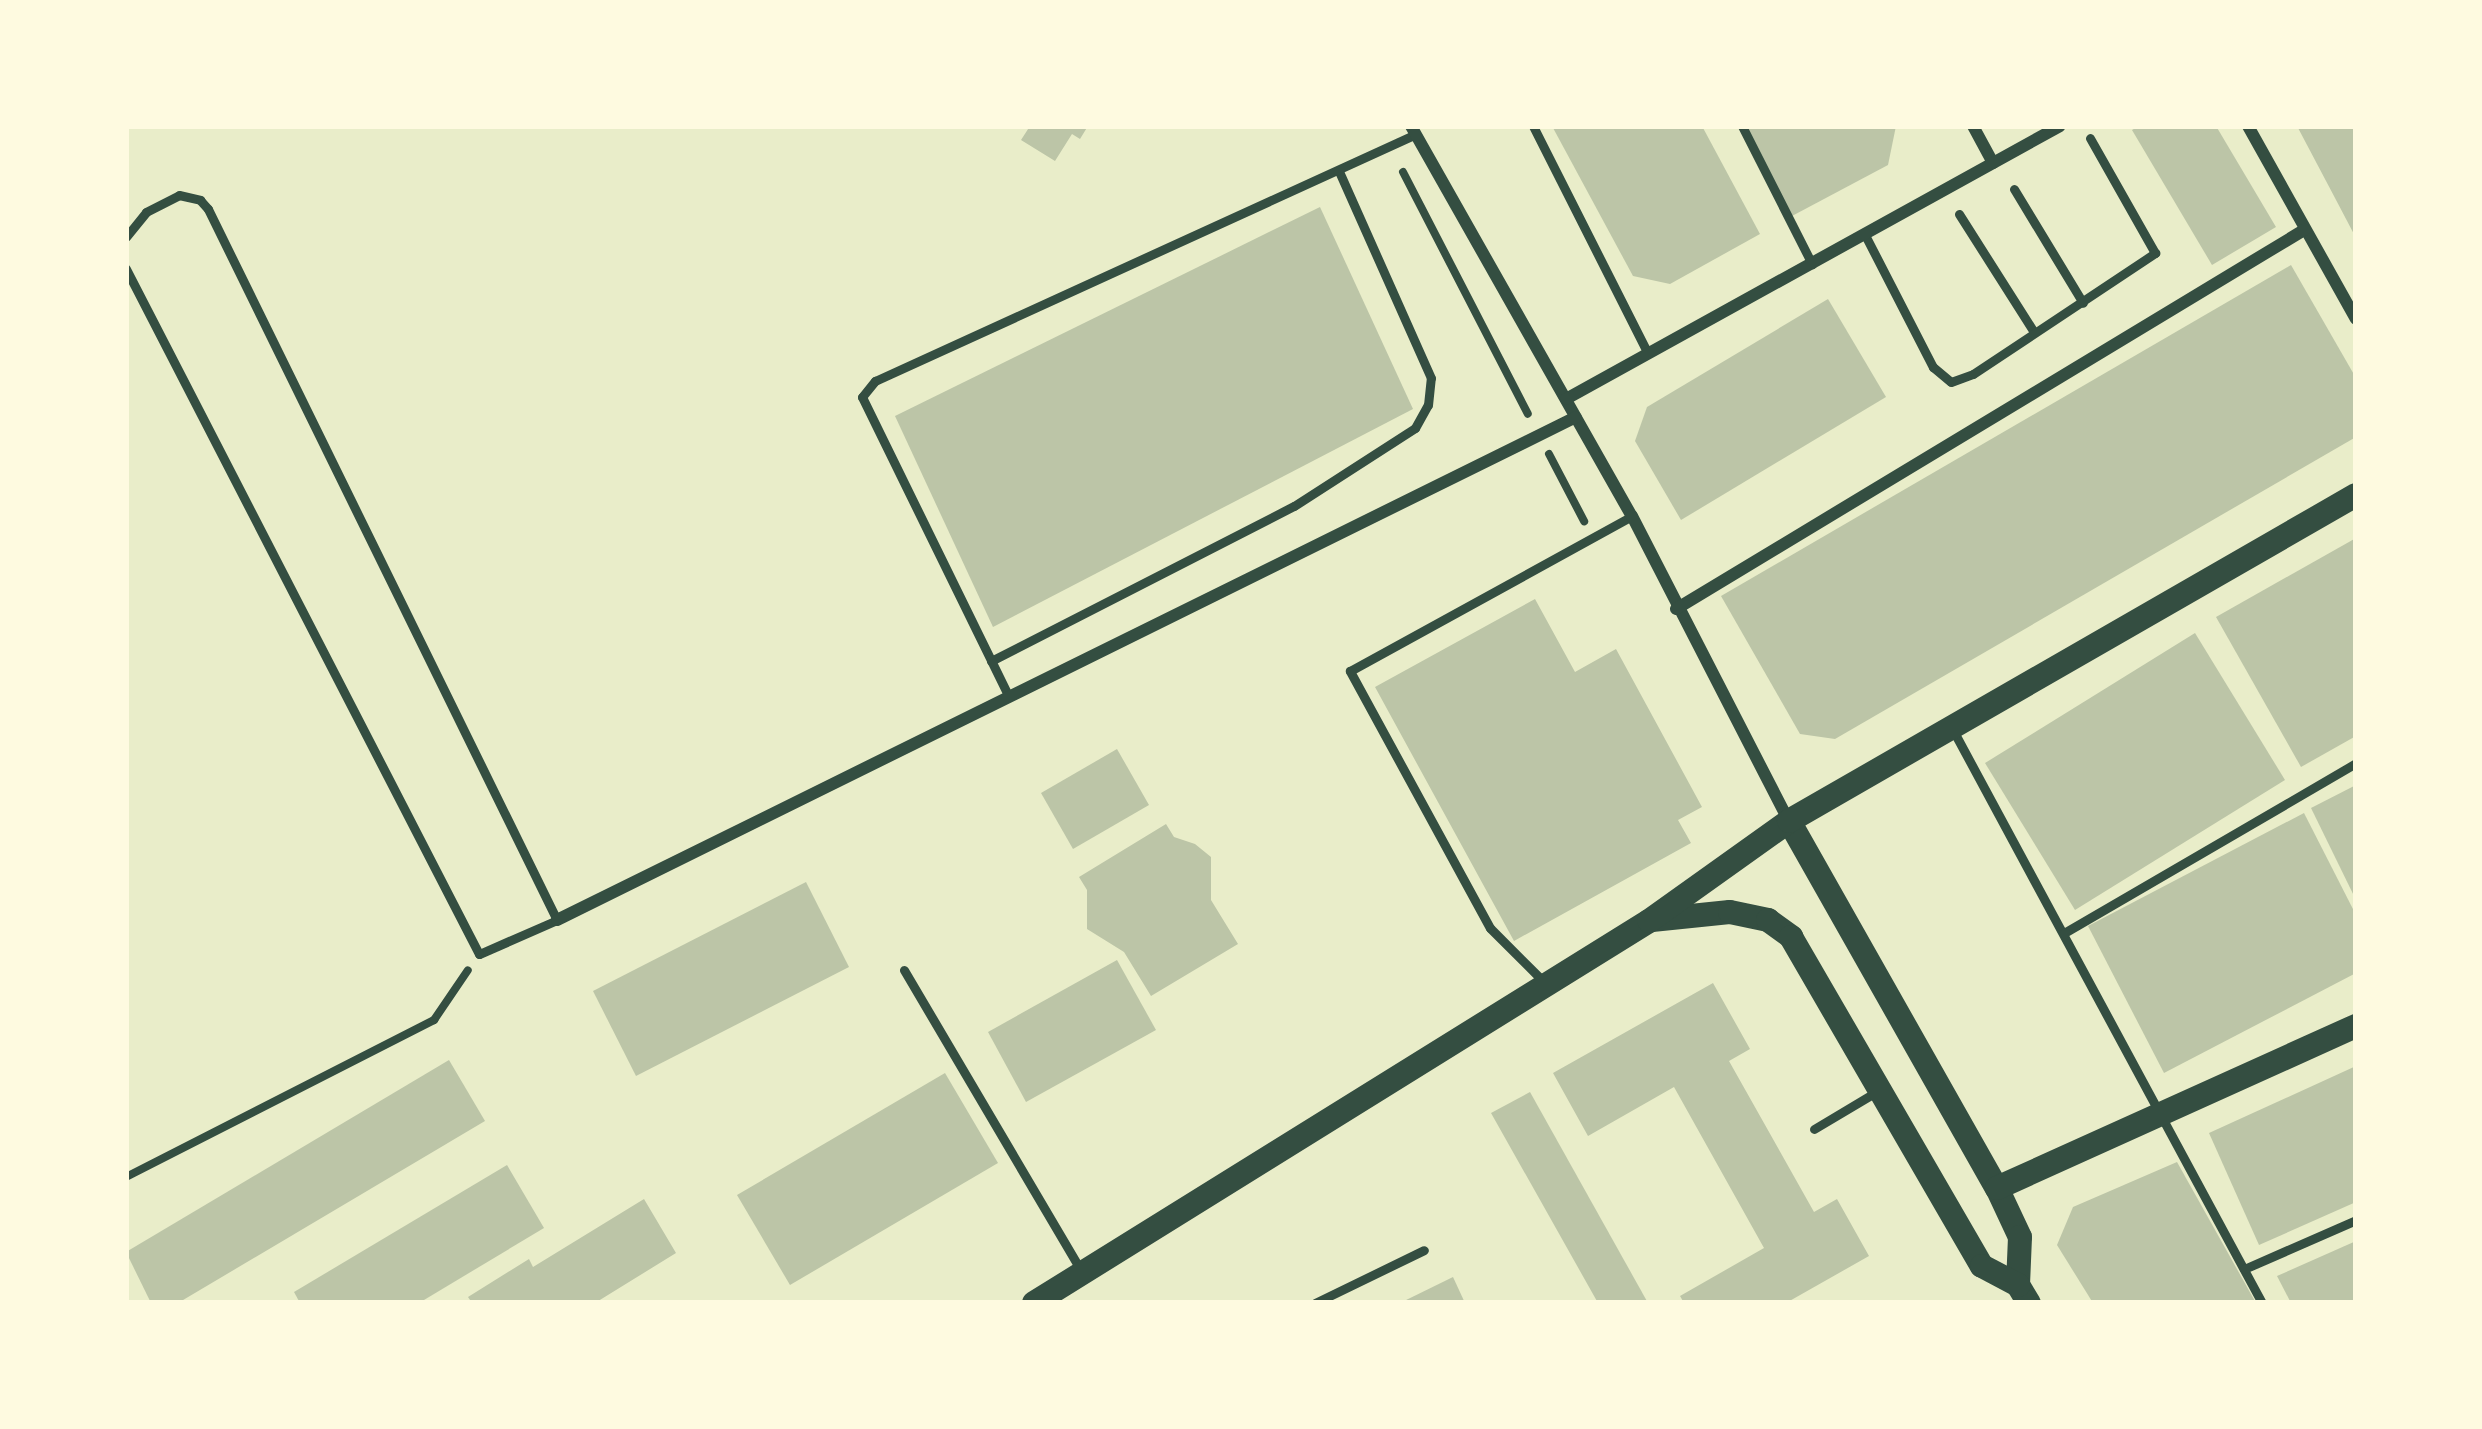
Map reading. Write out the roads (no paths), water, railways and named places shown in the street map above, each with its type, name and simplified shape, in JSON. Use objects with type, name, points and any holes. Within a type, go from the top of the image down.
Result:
[{"type":"main road","points":[[1034,1303],[1649,921],[1789,821],[2356,495]]},
{"type":"main road","points":[[1789,821],[1996,1188],[2020,1237],[2024,1294]]},
{"type":"main road","points":[[1649,921],[1730,911],[1768,920],[1791,937],[1982,1265],[2024,1294]]},
{"type":"main road","points":[[1996,1188],[2356,1026]]},
{"type":"street","points":[[1973,126],[1993,163]]},
{"type":"street","points":[[1566,399],[2060,126]]},
{"type":"street","points":[[2248,126],[2356,319]]},
{"type":"street","points":[[1414,130],[1631,515],[1789,821]]},
{"type":"street","points":[[1676,609],[2304,230]]},
{"type":"street","points":[[556,920],[1576,417]]},
{"type":"lane","points":[[1533,126],[1648,354]]},
{"type":"lane","points":[[1742,126],[1812,264]]},
{"type":"lane","points":[[1009,697],[862,397],[875,381],[1339,171],[1414,130]]},
{"type":"lane","points":[[1864,233],[1933,367],[1952,382],[1973,374],[2155,253],[2090,139]]},
{"type":"lane","points":[[991,661],[1294,506],[1414,428],[1428,405],[1431,378],[1339,171]]},
{"type":"lane","points":[[2014,189],[2084,302]]},
{"type":"lane","points":[[126,237],[146,212],[179,195],[200,200],[208,209],[556,920],[479,954],[126,269]]},
{"type":"lane","points":[[1959,214],[2034,332]]},
{"type":"lane","points":[[1546,984],[1490,928],[1350,671],[1631,515]]},
{"type":"lane","points":[[1952,727],[2262,1303]]},
{"type":"lane","points":[[2064,933],[2356,763]]},
{"type":"lane","points":[[904,970],[1082,1273]]},
{"type":"lane","points":[[1814,1130],[1881,1089]]},
{"type":"lane","points":[[2244,1269],[2356,1220]]},
{"type":"lane","points":[[1315,1303],[1424,1250]]}]
